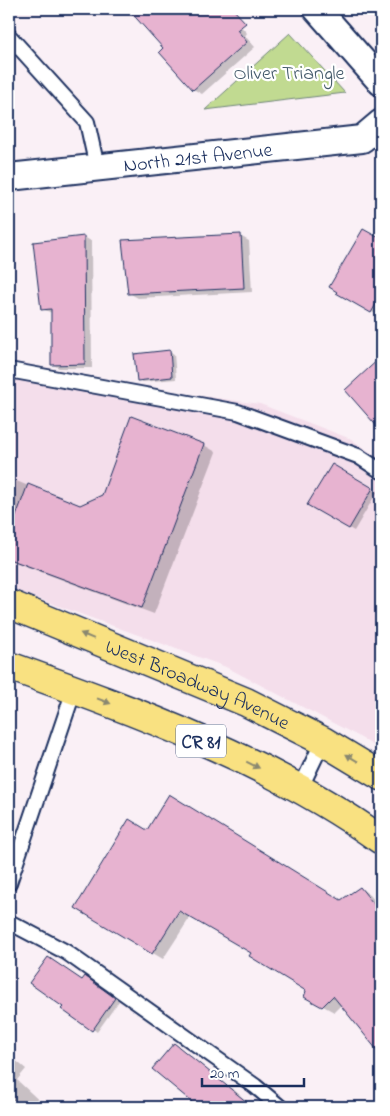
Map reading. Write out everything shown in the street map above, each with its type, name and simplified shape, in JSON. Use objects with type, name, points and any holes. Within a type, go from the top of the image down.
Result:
[{"type":"main road","name":"West Broadway Avenue","points":[[9,604],[246,702],[323,740],[381,776]]},
{"type":"main road","name":"CR 81","points":[[9,666],[149,718],[222,750],[300,788],[381,840]]},
{"type":"street","points":[[317,9],[381,82]]},
{"type":"street","name":"North 21st Avenue","points":[[9,176],[362,139],[381,123]]},
{"type":"lane","points":[[9,36],[87,122],[96,167]]},
{"type":"lane","points":[[9,370],[238,412],[358,456],[381,471]]},
{"type":"lane","points":[[9,883],[74,690]]},
{"type":"lane","points":[[300,788],[323,740]]},
{"type":"lane","points":[[9,922],[66,952],[255,1086],[280,1107]]},
{"type":"shaded area","points":[[9,361],[187,394],[260,404],[351,439],[381,460],[381,750],[226,667],[9,588]]},
{"type":"green space","name":"Oliver Triangle","points":[[290,33],[345,93],[205,110]]},
{"type":"building","points":[[128,9],[233,9],[246,23],[237,30],[247,42],[193,90],[159,52],[163,48]]},
{"type":"building","points":[[363,229],[381,239],[381,295],[371,313],[329,287]]},
{"type":"building","points":[[241,234],[244,288],[128,294],[122,240]]},
{"type":"building","points":[[84,236],[85,364],[51,365],[51,309],[41,310],[33,242]]},
{"type":"building","points":[[170,350],[172,377],[137,381],[134,354]]},
{"type":"building","points":[[381,357],[381,431],[345,390]]},
{"type":"building","points":[[131,416],[204,444],[142,608],[9,559],[9,535],[28,484],[80,505],[102,495]]},
{"type":"building","points":[[332,464],[373,488],[349,529],[307,505]]},
{"type":"building","points":[[169,794],[341,900],[360,887],[381,913],[381,1055],[333,996],[322,1007],[304,997],[306,991],[249,956],[251,953],[179,911],[152,954],[75,908],[129,819],[147,830]]},
{"type":"building","points":[[48,957],[82,980],[85,976],[115,998],[92,1031],[61,1009],[63,1007],[29,983]]},
{"type":"building","points":[[174,1043],[253,1107],[198,1107],[152,1069]]}]
